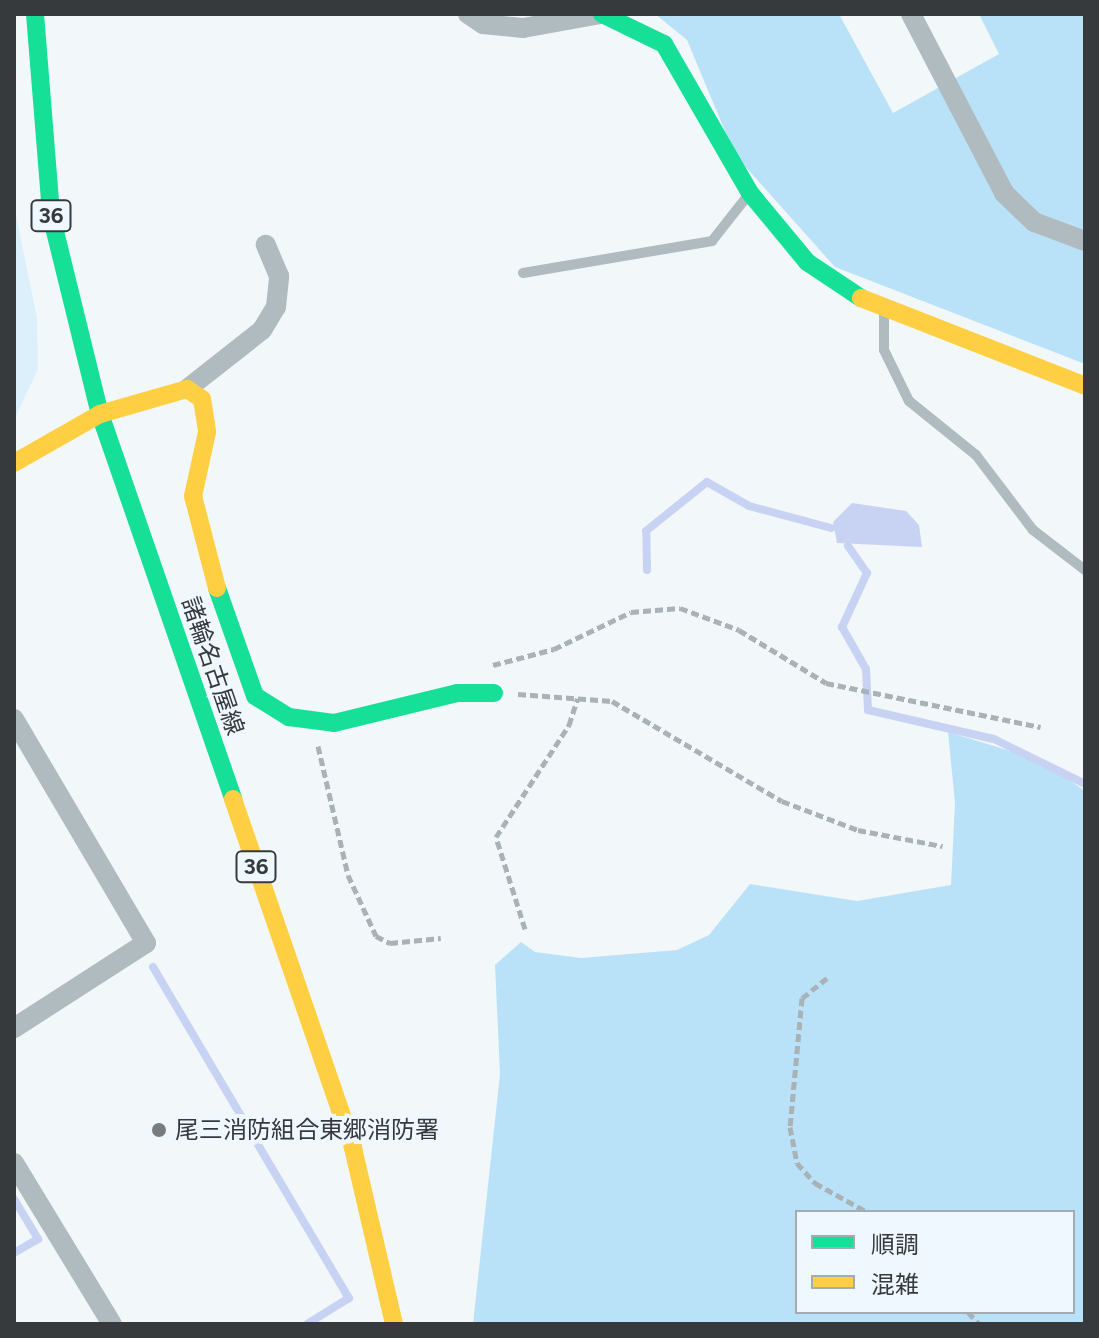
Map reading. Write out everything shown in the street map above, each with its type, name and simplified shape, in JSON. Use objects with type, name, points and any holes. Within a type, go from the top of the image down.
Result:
[{"type":"street","name":"諸輪名古屋線","points":[[35,14],[51,215],[100,414],[353,1148],[394,1324]]},
{"type":"street","points":[[468,14],[483,24],[523,28],[602,14],[664,44],[750,193],[807,262],[884,311],[983,341],[1085,386]]},
{"type":"street","points":[[911,14],[1004,193],[1034,222],[1085,241]]},
{"type":"street","points":[[14,463],[100,414],[187,389],[262,330],[276,307],[279,276],[266,245]]},
{"type":"street","points":[[187,389],[202,399],[207,432],[193,496],[195,526],[248,680],[272,708],[313,722],[457,693],[494,693]]},
{"type":"street","points":[[14,719],[146,943],[14,1028]]},
{"type":"street","points":[[14,1163],[112,1324]]},
{"type":"lane","points":[[523,273],[712,241],[750,193]]},
{"type":"lane","points":[[884,311],[884,350],[909,401],[976,455],[1033,530],[1085,570]]},
{"type":"path","points":[[457,693],[478,668],[554,649],[631,612],[680,608],[739,630],[826,683],[1041,727]]},
{"type":"path","points":[[494,693],[578,698],[622,706],[714,765],[825,819],[942,846]]},
{"type":"path","points":[[525,929],[496,837],[569,725],[578,698]]},
{"type":"path","points":[[313,722],[348,875],[376,936],[390,943],[441,938]]},
{"type":"path","points":[[827,978],[802,998],[790,1127],[797,1163],[815,1183],[863,1210]]},
{"type":"shaded area","points":[[655,14],[839,14],[893,113],[999,54],[979,14],[1085,14],[1085,364],[835,267],[735,155],[687,40]]},
{"type":"shaded area","points":[[14,205],[37,318],[38,369],[14,420]]},
{"type":"shaded area","points":[[852,503],[906,511],[919,525],[922,547],[837,543],[833,522]]},
{"type":"shaded area","points":[[948,732],[1040,760],[1085,791],[1085,1324],[473,1324],[500,1074],[495,965],[521,942],[535,952],[581,958],[677,950],[709,935],[750,884],[857,901],[951,885],[955,803]]},
{"type":"waterway","points":[[647,570],[646,531],[707,482],[749,506],[831,528]]},
{"type":"waterway","points":[[848,546],[867,573],[842,627],[866,669],[868,710],[994,739],[1085,784]]},
{"type":"waterway","points":[[153,967],[349,1298],[307,1324]]},
{"type":"waterway","points":[[14,1199],[38,1239],[14,1253]]},
{"type":"traffic: fast","points":[[35,14],[51,215],[100,414],[233,799]]},
{"type":"traffic: fast","points":[[602,14],[664,44],[750,193],[807,262],[861,298]]},
{"type":"traffic: fast","points":[[217,588],[255,696],[289,717],[334,723],[457,693],[494,693]]},
{"type":"traffic: slow","points":[[861,298],[1085,386]]},
{"type":"traffic: slow","points":[[14,463],[100,414],[187,389],[202,399],[207,432],[193,496],[217,588]]},
{"type":"traffic: slow","points":[[233,799],[353,1148],[394,1324]]},
{"type":"place","name":"尾三消防組合東郷消防署","points":[[159,1130]]}]
